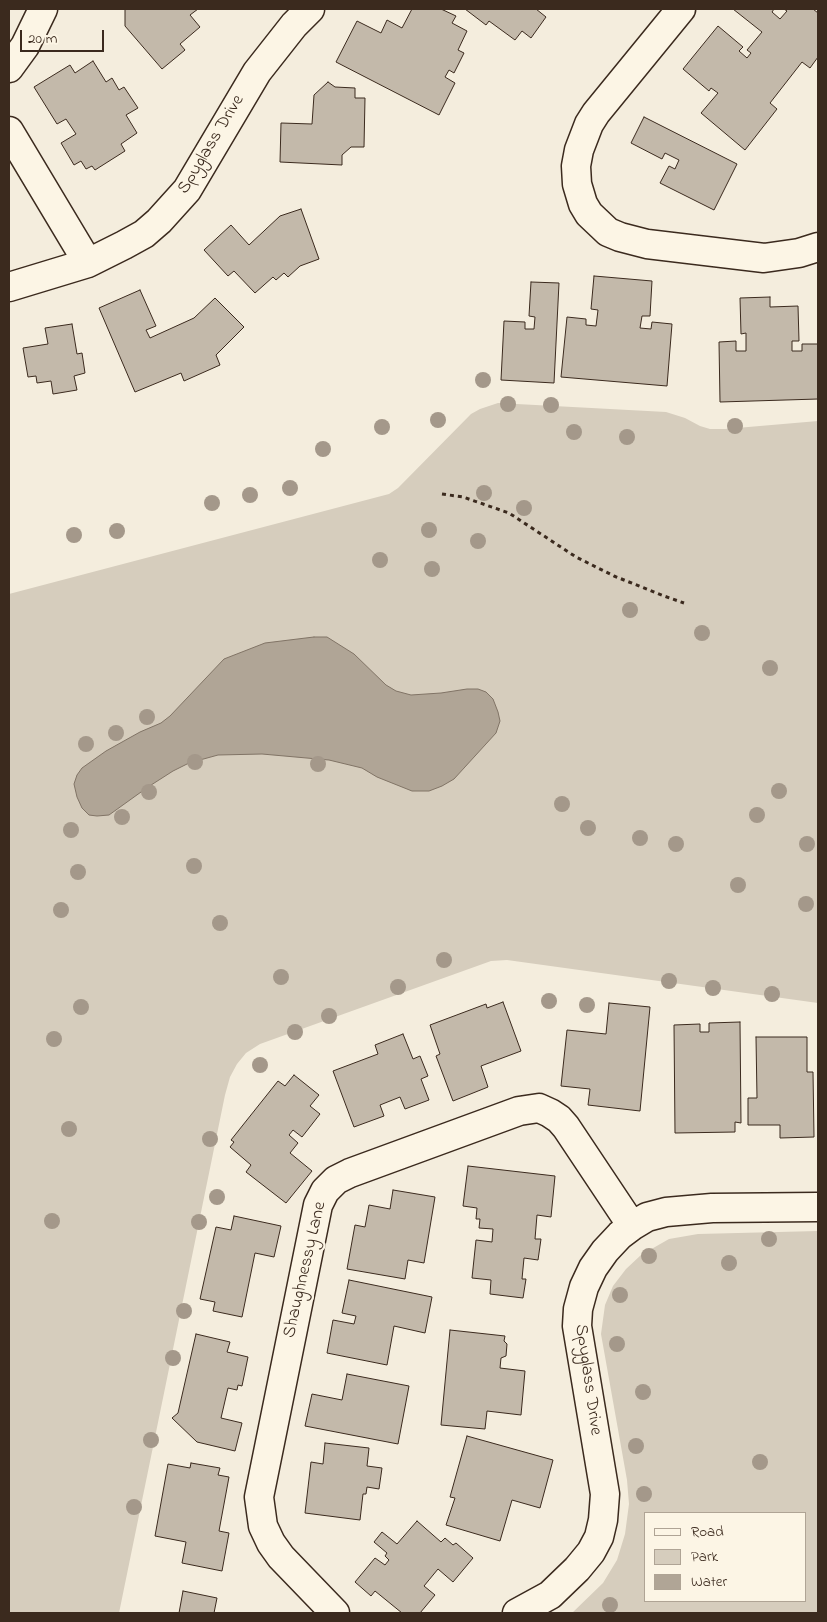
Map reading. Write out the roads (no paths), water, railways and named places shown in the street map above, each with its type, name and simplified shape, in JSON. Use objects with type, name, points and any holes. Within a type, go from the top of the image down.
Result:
[{"type":"street","points":[[9,68],[25,46],[43,9]]},
{"type":"street","name":"Spyglass Drive","points":[[9,287],[88,263],[144,234],[160,221],[174,207],[202,168],[222,129],[257,72],[294,25],[310,9]]},
{"type":"street","points":[[681,9],[589,124],[576,166],[577,184],[583,204],[589,214],[608,232],[647,244],[764,258],[799,253],[818,247]]},
{"type":"street","points":[[9,131],[88,263]]},
{"type":"street","name":"Shaughnessy Lane","points":[[335,1613],[281,1557],[271,1543],[263,1526],[259,1497],[318,1205],[325,1191],[336,1180],[350,1174],[519,1111],[540,1108],[559,1119],[566,1127],[632,1226]]},
{"type":"street","name":"Spyglass Drive","points":[[517,1613],[536,1604],[561,1586],[591,1552],[599,1537],[603,1520],[605,1494],[577,1326],[578,1309],[584,1287],[593,1268],[605,1251],[620,1235],[647,1217],[688,1210],[818,1207]]},
{"type":"water","points":[[327,637],[354,654],[386,685],[396,691],[411,695],[467,689],[478,689],[486,692],[493,699],[498,712],[500,721],[496,733],[454,779],[429,791],[412,791],[377,777],[362,768],[329,760],[262,754],[218,755],[189,763],[173,771],[109,815],[89,815],[82,808],[74,784],[82,768],[106,751],[140,732],[161,723],[170,716],[224,659],[265,643]]}]
